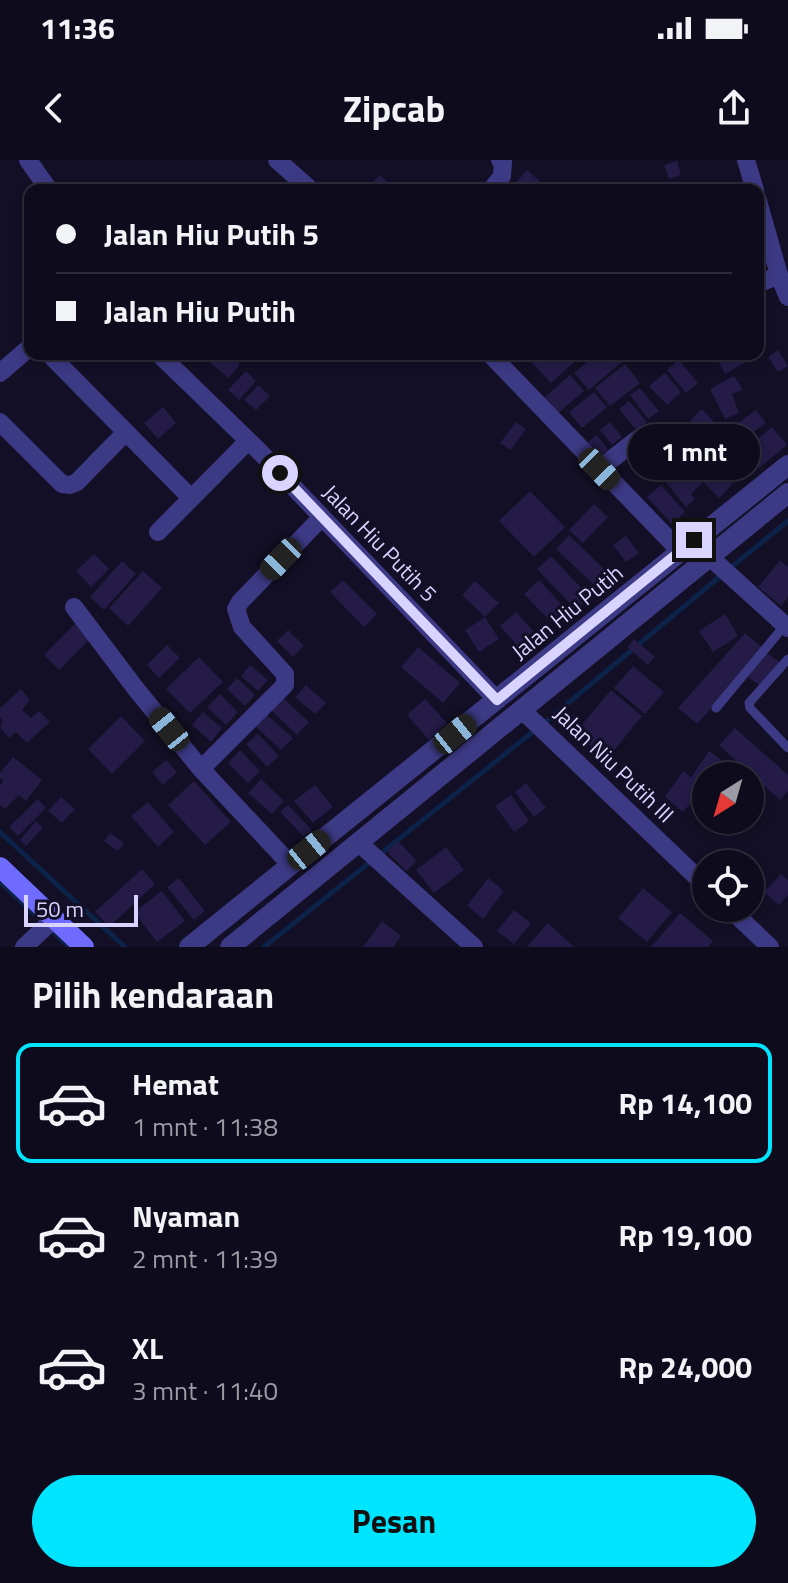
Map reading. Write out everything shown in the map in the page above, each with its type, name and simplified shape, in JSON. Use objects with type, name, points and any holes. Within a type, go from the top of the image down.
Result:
[{"type":"main road","points":[[0,867],[84,947]]},
{"type":"street","points":[[28,160],[45,184]]},
{"type":"street","points":[[277,160],[304,184]]},
{"type":"street","points":[[496,184],[502,176],[503,162],[500,160]]},
{"type":"street","points":[[746,160],[753,184]]},
{"type":"street","points":[[764,222],[788,297]]},
{"type":"street","points":[[764,281],[779,275]]},
{"type":"street","points":[[0,373],[24,352]]},
{"type":"street","points":[[55,360],[191,498]]},
{"type":"street","name":"Jalan Hiu Putih 5","points":[[165,360],[248,441],[497,700]]},
{"type":"street","points":[[496,360],[599,469],[787,627]]},
{"type":"street","points":[[0,422],[62,484],[70,485],[77,482],[126,432]]},
{"type":"street","points":[[599,469],[638,439]]},
{"type":"street","points":[[158,532],[248,441]]},
{"type":"street","name":"Jalan Hiu Putih","points":[[189,947],[788,465]]},
{"type":"street","points":[[230,947],[788,493]]},
{"type":"street","points":[[201,769],[285,685],[285,674],[242,627],[236,609],[322,517]]},
{"type":"street","points":[[74,607],[201,769],[291,865]]},
{"type":"street","name":"Jalan Niu Putih III","points":[[523,711],[692,873]]},
{"type":"street","points":[[359,843],[474,947]]},
{"type":"street","points":[[24,947],[54,919]]},
{"type":"street","points":[[744,922],[770,947]]},
{"type":"lane","points":[[716,708],[787,627]]},
{"type":"lane","points":[[788,659],[749,703],[750,708],[788,748]]},
{"type":"building","points":[[677,161],[681,175],[669,179],[664,165]]},
{"type":"building","points":[[527,170],[543,184],[514,184]]},
{"type":"building","points":[[380,175],[389,184],[371,184]]},
{"type":"building","points":[[778,350],[788,366],[778,372],[768,357]]},
{"type":"building","points":[[206,360],[235,360],[240,364],[229,378]]},
{"type":"building","points":[[533,360],[576,360],[551,383],[531,362]]},
{"type":"building","points":[[589,360],[624,360],[589,390],[574,373]]},
{"type":"building","points":[[679,360],[698,383],[686,393],[667,370]]},
{"type":"building","points":[[717,360],[749,360],[725,374]]},
{"type":"building","points":[[625,364],[640,383],[610,406],[595,388]]},
{"type":"building","points":[[246,371],[256,381],[239,400],[228,390]]},
{"type":"building","points":[[665,373],[681,392],[667,405],[649,386]]},
{"type":"building","points":[[570,375],[584,391],[557,414],[543,399]]},
{"type":"building","points":[[734,376],[743,390],[732,394],[739,413],[725,419],[710,389]]},
{"type":"building","points":[[258,385],[270,396],[256,410],[244,400]]},
{"type":"building","points":[[640,388],[659,411],[648,419],[630,395]]},
{"type":"building","points":[[594,392],[607,407],[582,428],[569,412]]},
{"type":"building","points":[[629,401],[647,422],[637,431],[619,409]]},
{"type":"building","points":[[163,407],[176,423],[158,439],[144,423]]},
{"type":"building","points":[[702,409],[717,425],[704,437],[690,420]]},
{"type":"building","points":[[756,410],[766,423],[720,456],[710,444]]},
{"type":"building","points":[[516,422],[526,429],[511,450],[500,443]]},
{"type":"building","points":[[610,422],[622,437],[612,445],[600,430]]},
{"type":"building","points":[[681,427],[696,441],[682,454],[668,440]]},
{"type":"building","points":[[772,427],[787,445],[749,476],[734,458]]},
{"type":"building","points":[[597,435],[608,450],[598,457],[588,442]]},
{"type":"building","points":[[658,443],[669,454],[659,464],[648,452]]},
{"type":"building","points":[[704,450],[733,484],[719,498],[703,482],[691,494],[695,499],[686,507],[666,482]]},
{"type":"building","points":[[661,485],[685,512],[672,524],[647,497]]},
{"type":"building","points":[[530,491],[565,527],[534,557],[499,521]]},
{"type":"building","points":[[594,504],[608,517],[583,543],[569,530]]},
{"type":"building","points":[[569,535],[606,571],[593,584],[556,549]]},
{"type":"building","points":[[626,536],[639,553],[626,562],[613,545]]},
{"type":"building","points":[[94,554],[109,569],[91,587],[76,571]]},
{"type":"building","points":[[551,556],[590,597],[576,610],[537,569]]},
{"type":"building","points":[[780,560],[788,567],[788,597],[781,606],[758,587]]},
{"type":"building","points":[[122,561],[136,574],[104,610],[90,597]]},
{"type":"building","points":[[143,571],[162,588],[128,626],[109,608]]},
{"type":"building","points":[[343,580],[377,614],[364,627],[330,592]]},
{"type":"building","points":[[539,580],[566,609],[551,622],[524,594]]},
{"type":"building","points":[[475,581],[499,603],[485,617],[462,595]]},
{"type":"building","points":[[516,612],[534,632],[518,646],[500,626]]},
{"type":"building","points":[[725,614],[738,636],[713,652],[699,631]]},
{"type":"building","points":[[485,617],[499,639],[479,652],[465,630]]},
{"type":"building","points":[[77,622],[92,637],[59,670],[44,655]]},
{"type":"building","points":[[288,630],[304,646],[293,657],[277,641]]},
{"type":"building","points":[[745,633],[764,649],[697,724],[678,708]]},
{"type":"building","points":[[634,639],[655,657],[648,665],[627,647]]},
{"type":"building","points":[[167,645],[180,658],[159,678],[147,665]]},
{"type":"building","points":[[418,647],[460,683],[443,703],[401,667]]},
{"type":"building","points":[[766,652],[779,662],[761,686],[748,677]]},
{"type":"building","points":[[199,657],[223,682],[190,713],[166,689]]},
{"type":"building","points":[[250,665],[268,680],[258,691],[241,676]]},
{"type":"building","points":[[633,666],[664,692],[645,714],[614,688]]},
{"type":"building","points":[[237,678],[255,695],[245,706],[227,689]]},
{"type":"building","points":[[306,685],[326,703],[315,714],[295,697]]},
{"type":"building","points":[[21,689],[30,700],[22,710],[31,718],[39,711],[50,722],[27,743],[16,732],[9,738],[0,728],[3,721],[0,708]]},
{"type":"building","points":[[611,690],[642,716],[607,759],[575,733]]},
{"type":"building","points":[[220,694],[238,712],[226,725],[207,707]]},
{"type":"building","points":[[283,698],[309,722],[297,735],[271,710]]},
{"type":"building","points":[[425,699],[447,723],[429,740],[407,715]]},
{"type":"building","points":[[203,712],[222,728],[211,742],[192,725]]},
{"type":"building","points":[[267,715],[293,738],[281,750],[256,727]]},
{"type":"building","points":[[121,716],[145,741],[112,774],[88,749]]},
{"type":"building","points":[[735,728],[788,775],[788,791],[780,800],[764,786],[764,762],[738,762],[719,745]]},
{"type":"building","points":[[258,734],[279,756],[267,767],[246,744]]},
{"type":"building","points":[[240,750],[260,771],[248,783],[228,763]]},
{"type":"building","points":[[709,751],[724,762],[701,762]]},
{"type":"building","points":[[13,757],[42,780],[26,801],[19,795],[5,809],[0,805],[3,781],[0,773]]},
{"type":"building","points":[[166,760],[177,772],[163,785],[152,772]]},
{"type":"building","points":[[683,771],[691,777],[692,802],[683,812],[665,797]]},
{"type":"building","points":[[261,779],[284,801],[272,814],[248,793]]},
{"type":"building","points":[[194,781],[231,822],[205,845],[168,805]]},
{"type":"building","points":[[526,783],[546,808],[534,817],[515,792]]},
{"type":"building","points":[[315,785],[333,807],[313,823],[294,801]]},
{"type":"building","points":[[511,795],[529,821],[514,832],[495,806]]},
{"type":"building","points":[[61,797],[75,809],[62,823],[48,811]]},
{"type":"building","points":[[38,799],[46,808],[18,836],[9,827]]},
{"type":"building","points":[[148,802],[174,832],[158,847],[131,816]]},
{"type":"building","points":[[288,805],[312,830],[304,837],[280,812]]},
{"type":"building","points":[[36,821],[43,828],[26,846],[20,840]]},
{"type":"building","points":[[110,833],[124,843],[118,851],[104,841]]},
{"type":"building","points":[[398,841],[417,861],[406,871],[387,852]]},
{"type":"building","points":[[446,847],[464,870],[434,893],[416,870]]},
{"type":"building","points":[[142,869],[155,884],[109,927],[95,912]]},
{"type":"building","points":[[781,874],[788,880],[788,895],[779,905],[764,892]]},
{"type":"building","points":[[179,878],[205,911],[194,920],[167,887]]},
{"type":"building","points":[[488,878],[504,891],[483,919],[467,906]]},
{"type":"building","points":[[643,888],[672,912],[647,942],[618,918]]},
{"type":"building","points":[[162,891],[185,921],[157,942],[134,912]]},
{"type":"building","points":[[514,910],[531,923],[514,944],[497,931]]},
{"type":"building","points":[[680,913],[713,941],[708,947],[651,947]]},
{"type":"building","points":[[382,921],[401,936],[393,947],[363,947]]},
{"type":"building","points":[[548,923],[574,947],[527,947]]},
{"type":"waterway","points":[[730,568],[788,521]]},
{"type":"waterway","points":[[543,724],[723,574]]},
{"type":"waterway","points":[[264,947],[535,730]]},
{"type":"waterway","points":[[0,832],[125,947]]},
{"type":"waterway","points":[[0,882],[42,921]]},
{"type":"waterway","points":[[51,930],[69,947]]},
{"type":"route","points":[[280,473],[497,700],[694,540]]}]
